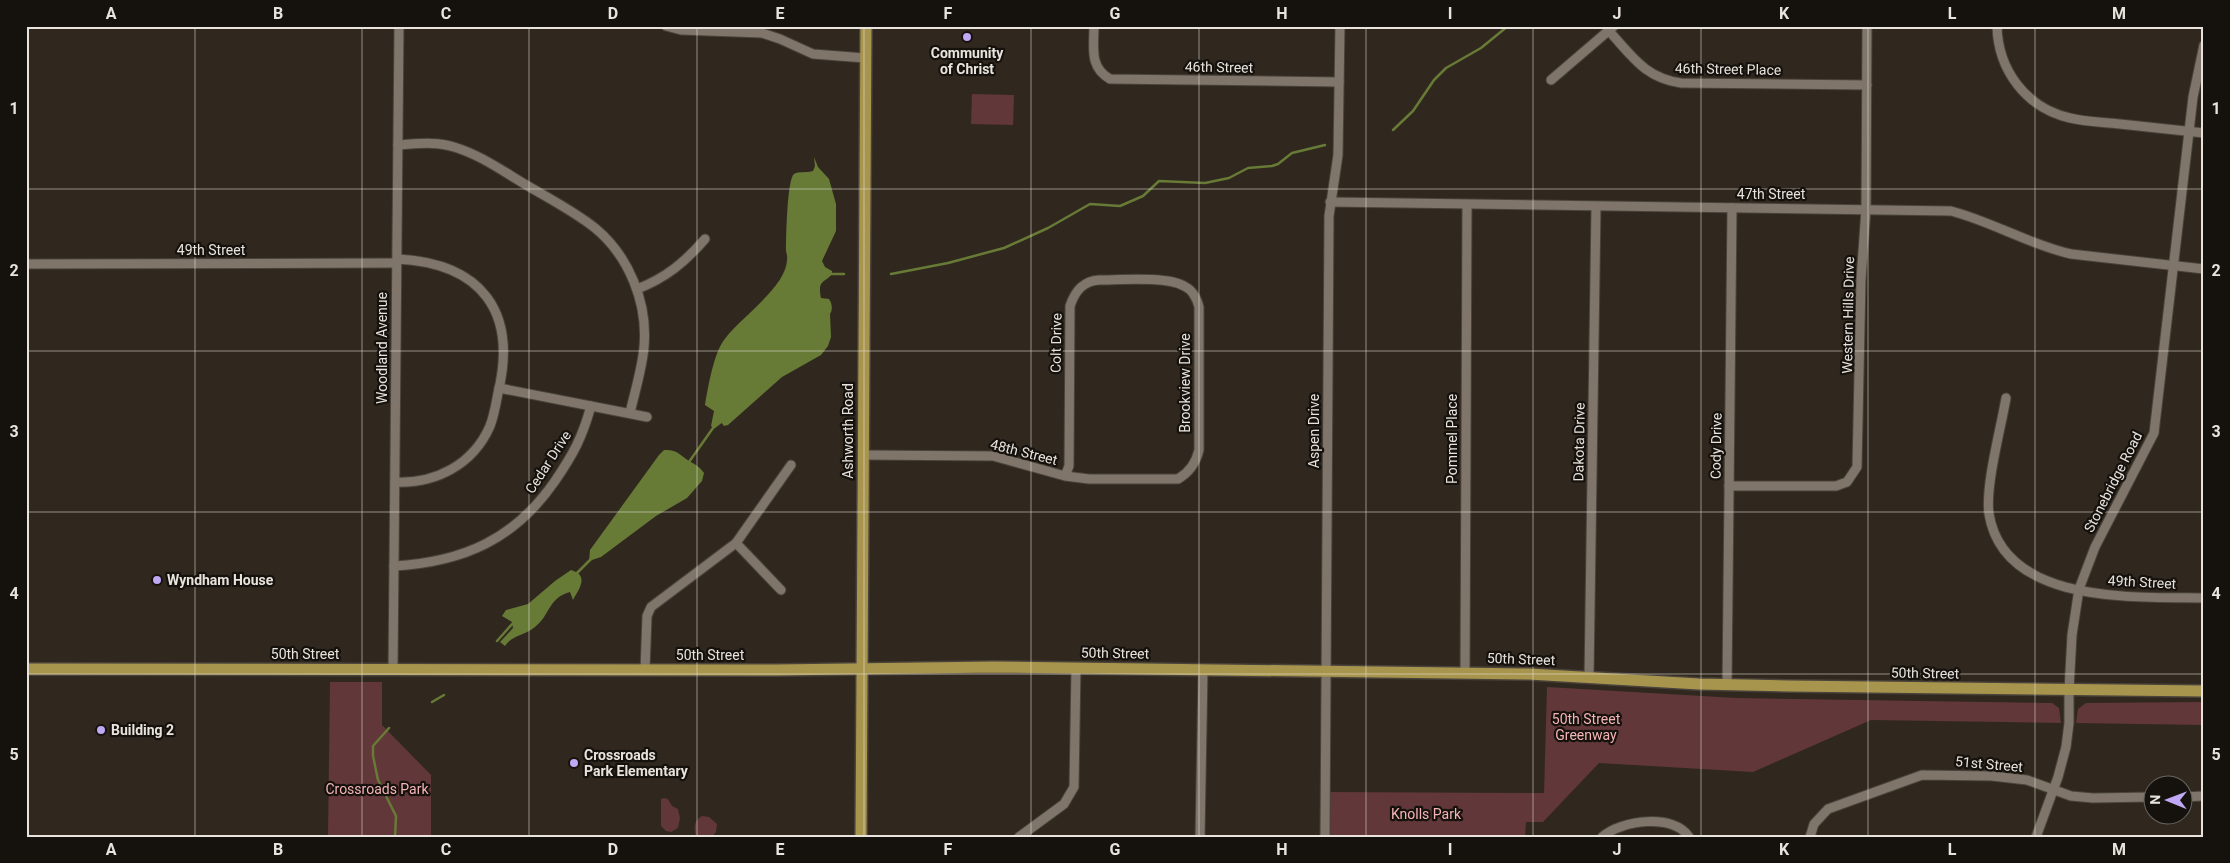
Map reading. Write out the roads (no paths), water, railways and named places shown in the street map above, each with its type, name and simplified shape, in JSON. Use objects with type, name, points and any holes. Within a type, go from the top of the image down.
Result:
[{"type":"main road","name":"Ashworth Road","points":[[861,837],[866,26]]},
{"type":"main road","name":"50th Street","points":[[26,669],[645,670],[1076,668],[1465,673],[1589,677],[1727,685],[2204,691]]},
{"type":"street","name":"Woodland Avenue","points":[[393,670],[398,26]]},
{"type":"street","points":[[666,26],[681,30],[762,33],[813,54],[865,58]]},
{"type":"street","name":"46th Street","points":[[1094,26],[1095,64],[1100,73],[1110,79],[1339,82]]},
{"type":"street","name":"Aspen Drive","points":[[1325,837],[1330,202],[1338,154],[1340,26]]},
{"type":"street","name":"Western Hills Drive","points":[[1729,486],[1836,486],[1847,482],[1857,467],[1861,280],[1866,208],[1867,26]]},
{"type":"street","points":[[1997,26],[2000,54],[2011,78],[2020,89],[2043,108],[2057,114],[2078,119],[2204,134]]},
{"type":"street","points":[[1551,80],[1611,28]]},
{"type":"street","name":"46th Street Place","points":[[1611,28],[1644,70],[1668,81],[1681,83],[1867,85]]},
{"type":"street","name":"Stonebridge Road","points":[[2036,837],[2054,790],[2066,746],[2069,723],[2072,635],[2079,589],[2096,547],[2154,433],[2193,96],[2204,45]]},
{"type":"street","points":[[398,145],[433,144],[453,146],[476,155],[572,212],[596,229],[616,250],[631,274],[637,289],[643,316],[644,344],[630,413]]},
{"type":"street","name":"47th Street","points":[[1330,202],[1596,207],[1951,210],[1969,215],[2051,249],[2071,254],[2204,269]]},
{"type":"street","name":"Pommel Place","points":[[1465,673],[1467,205]]},
{"type":"street","name":"Dakota Drive","points":[[1589,677],[1596,207]]},
{"type":"street","name":"Cody Drive","points":[[1727,685],[1732,208]]},
{"type":"street","points":[[637,289],[652,283],[676,269],[705,239]]},
{"type":"street","name":"49th Street","points":[[26,264],[397,261],[437,263],[455,271],[471,282],[485,296],[496,312],[502,331],[505,350],[500,388],[490,426],[481,442],[468,457],[445,473],[427,480],[395,482]]},
{"type":"street","name":"Colt Drive","points":[[1065,476],[1068,466],[1070,306],[1076,291],[1091,281],[1099,280],[1162,281],[1184,285]]},
{"type":"street","name":"Brookview Drive","points":[[1178,479],[1193,466],[1199,450],[1199,308],[1196,298],[1184,285]]},
{"type":"street","points":[[500,388],[647,417]]},
{"type":"street","name":"49th Street","points":[[2006,398],[1989,498],[1989,514],[2000,544],[2015,561],[2032,574],[2051,583],[2119,597],[2204,598]]},
{"type":"street","name":"Cedar Drive","points":[[394,566],[434,563],[462,555],[488,544],[519,522],[546,494],[574,452],[582,436],[590,406]]},
{"type":"street","name":"48th Street","points":[[863,455],[993,456],[1065,476],[1089,479],[1178,479]]},
{"type":"street","points":[[645,670],[647,616],[651,607],[736,543],[792,465]]},
{"type":"street","points":[[736,543],[781,590]]},
{"type":"street","points":[[1019,837],[1057,810],[1069,798],[1075,780],[1076,668]]},
{"type":"street","points":[[1200,837],[1202,670]]},
{"type":"street","name":"51st Street","points":[[1810,837],[1814,824],[1828,809],[1922,775],[1992,776],[2027,780],[2071,796],[2093,798],[2142,797]]},
{"type":"street","points":[[1602,837],[1608,832],[1624,825],[1664,822],[1680,827],[1689,837]]},
{"type":"waterway","points":[[1393,130],[1413,111],[1434,80],[1446,68],[1481,48],[1508,26]]},
{"type":"waterway","points":[[891,274],[948,263],[1004,248],[1048,228],[1090,204],[1120,206],[1143,196],[1159,181],[1205,183],[1229,178],[1248,168],[1272,166],[1278,164],[1292,153],[1325,145]]},
{"type":"waterway","points":[[830,274],[844,274]]},
{"type":"waterway","points":[[689,462],[713,428],[721,422]]},
{"type":"waterway","points":[[577,573],[591,559]]},
{"type":"waterway","points":[[497,641],[514,622]]},
{"type":"waterway","points":[[432,702],[444,695]]},
{"type":"waterway","points":[[389,728],[373,746],[373,756],[378,780],[396,816],[395,837]]},
{"type":"place","name":"Community of Christ","points":[[967,37]]},
{"type":"place","name":"Wyndham House","points":[[157,580]]},
{"type":"place","name":"Building 2","points":[[101,730]]},
{"type":"place","name":"Crossroads Park Elementary","points":[[574,763]]},
{"type":"park label","name":"50th Street Greenway","points":[[1586,728]]},
{"type":"park label","name":"Crossroads Park","points":[[377,789]]},
{"type":"park label","name":"Knolls Park","points":[[1426,814]]}]
